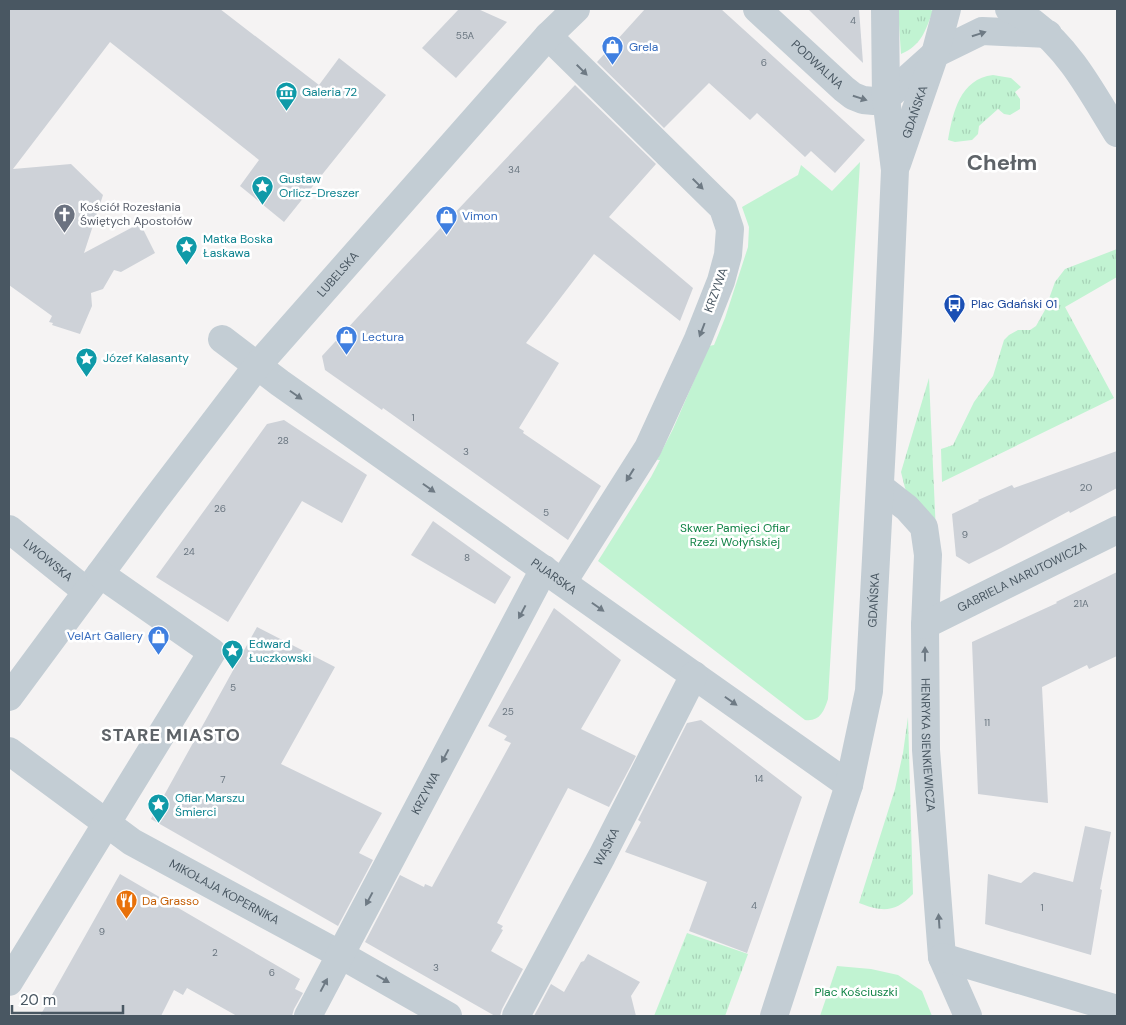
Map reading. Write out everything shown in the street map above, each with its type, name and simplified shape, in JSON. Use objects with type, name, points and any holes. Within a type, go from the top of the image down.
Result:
[{"type":"street","name":"LUBELSKA","points":[[9,697],[116,551],[256,366],[548,36],[576,9]]},
{"type":"street","name":"PODWALNA","points":[[758,9],[835,82],[853,96],[863,100],[874,101],[886,98]]},
{"type":"street","name":"GDAŃSKA","points":[[774,1016],[849,785],[869,691],[895,170],[886,98],[885,9]]},
{"type":"street","name":"GDAŃSKA","points":[[895,170],[935,54],[947,9]]},
{"type":"street","points":[[1009,9],[1016,11],[1048,34],[1074,64],[1117,133]]},
{"type":"street","points":[[935,54],[982,31],[1048,34]]},
{"type":"street","name":"KRZYWA","points":[[308,1016],[553,576],[648,448],[679,383],[722,281],[728,255],[730,229],[722,208],[548,36]]},
{"type":"street","name":"GDAŃSKA","points":[[886,98],[935,54]]},
{"type":"street","name":"PIJARSKA","points":[[222,340],[256,366],[849,785]]},
{"type":"street","name":"HENRYKA SIENKIEWICZA","points":[[880,487],[907,508],[924,526],[928,555],[925,625],[926,750],[942,957],[968,1016]]},
{"type":"street","name":"LWOWSKA","points":[[9,529],[93,583],[212,652],[107,823]]},
{"type":"street","name":"GABRIELA NARUTOWICZA","points":[[925,625],[1117,530]]},
{"type":"street","name":"WĄSKA","points":[[516,1016],[602,856],[694,675]]},
{"type":"street","name":"MIKOŁAJA KOPERNIKA","points":[[9,751],[132,842],[341,954],[448,1016]]},
{"type":"street","points":[[9,982],[107,823]]},
{"type":"street","points":[[942,957],[1117,1009]]},
{"type":"green space","points":[[898,9],[929,9],[933,11],[922,37],[914,46],[901,54]]},
{"type":"green space","points":[[993,75],[1011,78],[1021,87],[1015,92],[1020,99],[1020,109],[1010,115],[1004,114],[998,109],[979,126],[978,134],[972,140],[955,142],[948,140],[952,119],[960,98],[973,83]]},
{"type":"green space","name":"Skwer Pamięci Ofiar Rzezi Wołyńskiej","points":[[860,162],[828,699],[825,708],[817,718],[805,720],[598,561],[660,460],[657,460],[673,429],[709,346],[714,345],[725,318],[748,247],[749,227],[742,207],[798,175],[801,165],[832,191]]},
{"type":"green space","points":[[1117,249],[1117,277],[1065,307],[1114,398],[942,482],[941,449],[953,445],[974,402],[993,376],[1004,340],[1018,330],[1030,330],[1036,326],[1045,310],[1055,282],[1065,269]]},
{"type":"green space","points":[[929,378],[936,533],[912,502],[905,488],[901,472]]},
{"type":"green space","points":[[908,717],[913,894],[894,908],[881,909],[859,903],[895,789]]},
{"type":"green space","points":[[687,933],[748,954],[725,1016],[654,1016]]},
{"type":"green space","name":"Plac Kościuszki","points":[[837,966],[871,969],[898,975],[922,991],[932,1016],[820,1016]]},
{"type":"building","name":"Galeria 72","points":[[9,9],[220,9],[319,85],[339,58],[386,95],[284,222],[240,186],[259,160],[110,42],[13,169],[71,164],[103,195],[84,253],[146,220],[142,227],[155,253],[121,272],[114,270],[103,289],[91,293],[92,306],[80,334],[52,325],[53,323],[49,322],[52,316],[9,285]]},
{"type":"building","points":[[459,9],[478,9],[507,22],[456,78],[422,48]]},
{"type":"building","points":[[645,9],[721,9],[865,140],[835,173],[811,151],[805,157],[757,113],[750,120],[709,83],[664,128],[597,62]]},
{"type":"building","points":[[808,9],[859,9],[863,63]]},
{"type":"building","points":[[575,85],[656,164],[609,217],[693,288],[680,321],[594,254],[526,343],[559,363],[519,428],[524,431],[523,433],[601,486],[568,540],[383,408],[382,410],[325,370],[322,356]]},
{"type":"building","points":[[284,420],[367,475],[342,523],[302,501],[228,622],[156,577],[267,424]]},
{"type":"building","points":[[1117,451],[1117,488],[969,564],[956,556],[952,514],[1012,485],[1014,488]]},
{"type":"building","points":[[433,521],[511,577],[495,604],[411,555]]},
{"type":"building","points":[[1117,572],[1117,656],[1089,669],[1087,665],[1042,687],[1048,803],[978,794],[972,642],[1057,603]]},
{"type":"building","points":[[554,608],[621,660],[581,729],[636,756],[609,807],[568,788],[497,923],[503,926],[501,929],[503,930],[491,951],[523,969],[500,1016],[495,1016],[365,942],[400,875],[424,887],[425,884],[432,887],[511,743],[504,740],[507,736],[488,726]]},
{"type":"building","points":[[257,627],[335,667],[281,764],[382,813],[359,853],[373,860],[338,926],[151,819]]},
{"type":"building","points":[[701,720],[802,797],[747,953],[689,931],[707,882],[625,852],[641,822],[638,820],[687,723]]},
{"type":"building","points":[[1085,826],[1111,832],[1100,889],[1102,890],[1091,955],[985,924],[988,874],[1021,883],[1034,872],[1073,882]]},
{"type":"building","points":[[120,874],[300,979],[295,989],[303,993],[292,1016],[237,1016],[187,988],[183,995],[174,990],[161,1016],[40,1016]]},
{"type":"building","points":[[588,954],[640,982],[631,996],[636,1016],[534,1016],[551,984],[564,992],[581,962],[584,961]]},
{"type":"place","name":"Grela","points":[[613,66]]},
{"type":"place","name":"Galeria 72","points":[[286,111]]},
{"type":"place","name":"Gustaw Orlicz-Dreszer","points":[[263,205]]},
{"type":"place","name":"Kościół Rozesłania Świętych Apostołów","points":[[64,233]]},
{"type":"place","name":"Vimon","points":[[446,235]]},
{"type":"place","name":"Matka Boska Łaskawa","points":[[187,265]]},
{"type":"place","name":"Plac Gdański 01","points":[[955,323]]},
{"type":"place","name":"Lectura","points":[[346,356]]},
{"type":"place","name":"Józef Kalasanty","points":[[87,377]]},
{"type":"place","name":"VelArt Gallery","points":[[159,655]]},
{"type":"place","name":"Edward Łuczkowski","points":[[233,670]]},
{"type":"place","name":"Ofiar Marszu Śmierci","points":[[159,824]]},
{"type":"place","name":"Da Grasso","points":[[126,920]]},
{"type":"district","name":"Chełm","points":[[1002,162]]},
{"type":"district","name":"STARE MIASTO","points":[[171,735]]}]
